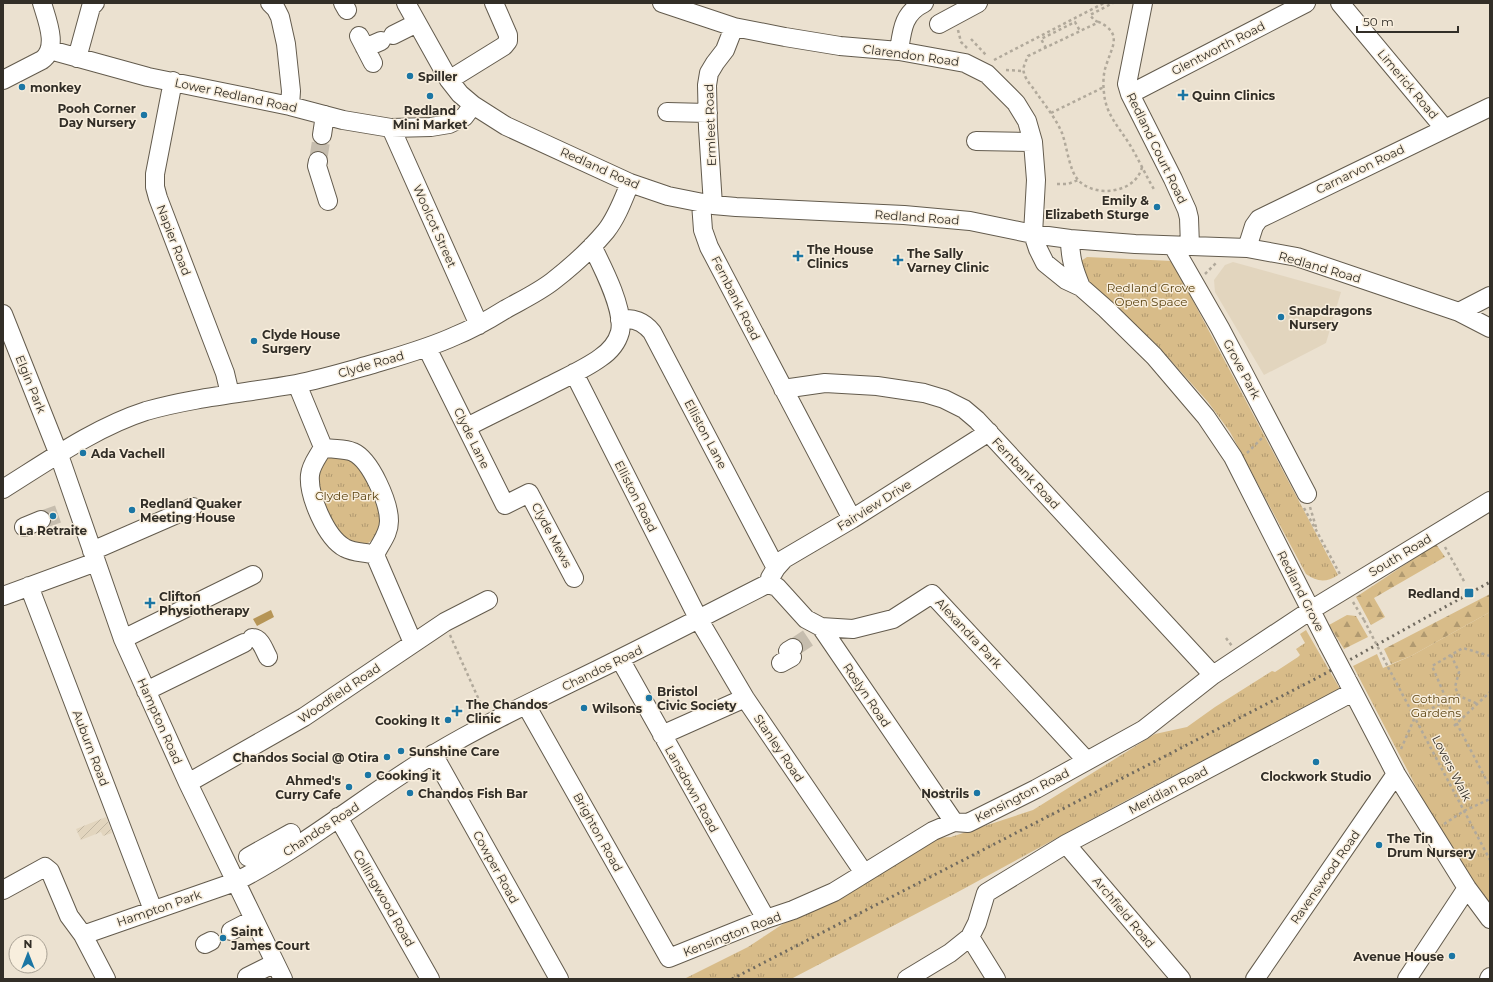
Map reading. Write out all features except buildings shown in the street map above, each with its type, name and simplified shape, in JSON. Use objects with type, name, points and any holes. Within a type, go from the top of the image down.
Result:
[{"type":"street","points":[[3,80],[47,56],[50,50],[51,40],[42,3]]},
{"type":"street","points":[[77,58],[91,6],[95,3]]},
{"type":"street","points":[[270,3],[276,9],[280,17],[291,91],[290,106]]},
{"type":"street","name":"Redland Road","points":[[406,3],[449,80],[460,94],[473,105],[506,126],[630,183],[668,196],[707,204],[904,215],[970,221],[1033,234],[1070,239],[1242,248],[1297,257],[1459,312],[1490,328]]},
{"type":"street","points":[[449,80],[508,42],[508,35],[494,3]]},
{"type":"street","name":"Clarendon Road","points":[[662,3],[734,27],[832,45],[899,51],[965,63],[987,74],[1016,103],[1027,121],[1033,142],[1036,180],[1033,234]]},
{"type":"street","points":[[899,51],[902,27],[907,18],[924,3]]},
{"type":"street","points":[[939,24],[978,3]]},
{"type":"street","name":"Redland Court Road","points":[[1143,3],[1127,84],[1130,94],[1187,210],[1189,218],[1182,246]]},
{"type":"street","name":"Glentworth Road","points":[[1130,94],[1306,3]]},
{"type":"street","name":"Limerick Road","points":[[1340,3],[1444,128]]},
{"type":"street","points":[[374,45],[417,23]]},
{"type":"street","name":"Ermleet Road","points":[[707,204],[707,84],[709,73],[725,50],[734,27]]},
{"type":"street","name":"Lower Redland Road","points":[[50,50],[148,77],[290,106],[343,120],[391,128],[431,127],[449,124],[464,117],[473,105]]},
{"type":"street","name":"Napier Road","points":[[173,81],[155,174],[155,187],[225,373],[230,394]]},
{"type":"street","name":"Carnarvon Road","points":[[1242,248],[1259,219],[1490,107]]},
{"type":"street","points":[[667,112],[708,113]]},
{"type":"street","points":[[322,135],[325,115]]},
{"type":"street","name":"Woolcot Street","points":[[391,128],[479,325]]},
{"type":"street","points":[[976,142],[1033,142]]},
{"type":"street","points":[[318,161],[317,166],[328,201]]},
{"type":"street","name":"Clyde Road","points":[[3,489],[93,434],[117,422],[145,412],[177,403],[297,384],[354,370],[427,348],[455,337],[479,325],[552,282],[592,246],[606,231],[618,214],[630,183]]},
{"type":"street","name":"Fernbank Road","points":[[707,204],[703,230],[709,247],[852,519]]},
{"type":"street","name":"Redland Grove","points":[[1033,234],[1045,263],[1066,280],[1081,287],[1154,356],[1206,417],[1236,464],[1396,774],[1467,888],[1490,919]]},
{"type":"street","name":"Redland Grove","points":[[1070,239],[1073,269],[1081,287]]},
{"type":"street","points":[[467,427],[574,373],[600,358],[613,346],[620,332],[620,320],[612,291],[592,246]]},
{"type":"street","name":"Grove Park","points":[[1182,246],[1199,292],[1220,328],[1307,494]]},
{"type":"street","points":[[1459,312],[1490,296]]},
{"type":"street","name":"Elgin Park","points":[[3,314],[59,455]]},
{"type":"street","name":"Elliston Lane","points":[[620,320],[629,318],[639,321],[647,326],[652,332],[776,568]]},
{"type":"street","name":"Clyde Lane","points":[[427,348],[505,505],[529,493]]},
{"type":"street","name":"Elliston Road","points":[[574,373],[698,620]]},
{"type":"street","name":"Fernbank Road","points":[[783,389],[825,383],[877,386],[924,393],[944,399],[964,409],[978,420],[1213,675]]},
{"type":"street","points":[[297,384],[323,447],[344,450],[359,456],[371,470],[384,498],[389,521],[386,537],[375,555]]},
{"type":"street","name":"Fairview Drive","points":[[767,584],[776,568],[784,559],[852,519],[989,432]]},
{"type":"street","points":[[323,447],[312,467],[310,480],[315,502],[324,524],[337,543],[344,548],[375,555]]},
{"type":"street","name":"Hampton Road","points":[[59,455],[71,510],[94,557],[123,639],[188,783],[279,971]]},
{"type":"street","name":"Clyde Mews","points":[[529,493],[574,578]]},
{"type":"street","name":"South Road","points":[[1311,610],[1490,501]]},
{"type":"street","points":[[3,596],[94,557],[193,507]]},
{"type":"street","points":[[24,527],[41,520]]},
{"type":"street","points":[[375,555],[413,643]]},
{"type":"street","points":[[123,639],[253,575]]},
{"type":"street","name":"Chandos Road","points":[[236,882],[288,840],[338,817],[434,754],[526,705],[698,620],[767,584]]},
{"type":"street","name":"Roslyn Road","points":[[767,584],[777,587],[815,630],[954,822]]},
{"type":"street","name":"Auburn Road","points":[[28,586],[153,910]]},
{"type":"street","name":"Alexandra Park","points":[[815,630],[853,629],[893,619],[932,594],[1086,761]]},
{"type":"street","name":"Woodfield Road","points":[[188,783],[304,717],[445,622],[488,600]]},
{"type":"street","name":"Kensington Road","points":[[669,958],[766,919],[793,910],[834,892],[933,831],[954,822],[968,822],[1036,789],[1143,730],[1213,675],[1311,610]]},
{"type":"street","name":"Stanley Road","points":[[698,620],[745,698],[864,873]]},
{"type":"street","points":[[146,691],[248,640],[256,638],[259,640],[268,657]]},
{"type":"street","points":[[781,663],[792,657],[788,651],[793,648]]},
{"type":"street","name":"Lansdown Road","points":[[620,659],[766,919]]},
{"type":"street","name":"Meridian Road","points":[[970,937],[977,923],[986,893],[1066,844],[1350,686]]},
{"type":"street","points":[[662,735],[745,698]]},
{"type":"street","name":"Brighton Road","points":[[526,705],[669,958]]},
{"type":"street","name":"Cowper Road","points":[[434,754],[559,979]]},
{"type":"street","name":"Ravenswood Road","points":[[1255,979],[1396,774]]},
{"type":"street","name":"Collingwood Road","points":[[338,817],[430,979]]},
{"type":"street","points":[[248,857],[288,840]]},
{"type":"street","name":"Archfield Road","points":[[1066,844],[1181,979]]},
{"type":"street","points":[[4,886],[45,867],[50,871],[69,916],[83,935],[106,979]]},
{"type":"street","name":"Hampton Park","points":[[83,935],[236,882]]},
{"type":"street","points":[[1407,979],[1467,888]]},
{"type":"street","points":[[231,931],[254,919]]},
{"type":"street","points":[[907,979],[950,953],[970,937],[996,979]]},
{"type":"street","points":[[247,978],[279,971]]},
{"type":"path","points":[[1046,48],[1041,39],[1104,3]]},
{"type":"path","points":[[1113,3],[1090,15],[1094,20],[1105,25],[1112,32],[1115,40],[1105,67],[1104,86],[1108,113],[1130,144],[1155,191]]},
{"type":"path","points":[[971,40],[992,61],[1075,22],[1080,31]]},
{"type":"path","points":[[1099,22],[1028,56],[1023,71],[1026,78],[1051,113],[1062,132],[1072,166],[1078,180],[1086,187],[1110,190],[1123,188],[1135,181],[1142,167]]},
{"type":"path","points":[[1051,113],[1104,86]]},
{"type":"path","points":[[1057,184],[1068,184],[1078,180]]},
{"type":"path","points":[[1199,292],[1205,275],[1217,262],[1242,248]]},
{"type":"path","points":[[1236,464],[1266,435]]},
{"type":"path","points":[[1307,494],[1317,532]]},
{"type":"path","points":[[1437,533],[1465,583]]},
{"type":"path","name":"Lovers Walk","points":[[1364,620],[1490,860]]},
{"type":"path","points":[[445,622],[490,724]]},
{"type":"path","points":[[1490,656],[1464,648],[1432,666],[1456,725],[1490,787]]},
{"type":"path","points":[[1451,655],[1459,672],[1455,687],[1459,696],[1478,704]]},
{"type":"path","points":[[1456,725],[1490,692]]},
{"type":"path","points":[[1401,749],[1415,717],[1440,704]]},
{"type":"path","points":[[1431,831],[1464,811],[1490,799]]},
{"type":"shaded area","name":"Snapdragons Nursery","points":[[1233,262],[1341,292],[1326,343],[1264,375],[1215,292],[1214,280],[1225,265]]},
{"type":"shaded area","points":[[271,610],[274,617],[257,626],[253,619]]},
{"type":"shaded area","points":[[106,817],[112,833],[103,836],[101,832],[81,840],[76,829]]},
{"type":"green space","name":"Redland Grove Open Space","points":[[1087,257],[1172,261],[1338,575],[1334,578],[1326,580],[1318,580],[1306,574],[1230,432],[1208,402],[1157,345],[1086,279],[1081,261]]},
{"type":"green space","name":"Clyde Park","points":[[330,457],[351,458],[374,488],[382,526],[374,539],[368,543],[353,543],[340,535],[320,499],[317,471],[325,459]]},
{"type":"green space","points":[[1436,544],[1445,557],[1374,598],[1385,617],[1371,625],[1356,597]]},
{"type":"green space","points":[[1490,594],[1490,612],[1411,656],[1391,664],[1384,649]]},
{"type":"green space","name":"Cotham Gardens","points":[[1490,612],[1490,903],[1475,886],[1434,821],[1353,666],[1377,654],[1383,668],[1411,656]]},
{"type":"green space","points":[[1347,615],[1356,616],[1368,637],[1344,649],[1329,625]]},
{"type":"green space","points":[[1306,630],[1340,689],[1127,800],[956,893],[791,979],[684,979],[748,947],[792,918],[846,896],[936,838],[951,837],[1033,810],[1155,734],[1187,727],[1215,707],[1272,671],[1275,672],[1298,657],[1300,655],[1296,649],[1305,643],[1300,634]]},
{"type":"tunnel","points":[[318,161],[322,135]]},
{"type":"tunnel","points":[[41,520],[64,512]]},
{"type":"tunnel","points":[[793,648],[808,638]]},
{"type":"railway","points":[[732,979],[1317,678],[1490,582]]},
{"type":"place","name":"Spiller","points":[[410,76]]},
{"type":"place","name":"monkey","points":[[22,87]]},
{"type":"place","name":"Quinn Clinics","points":[[1183,95]]},
{"type":"place","name":"Redland Mini Market","points":[[430,96]]},
{"type":"place","name":"Pooh Corner Day Nursery","points":[[144,115]]},
{"type":"place","name":"Emily & Elizabeth Sturge","points":[[1157,207]]},
{"type":"place","name":"The House Clinics","points":[[798,256]]},
{"type":"place","name":"The Sally Varney Clinic","points":[[898,260]]},
{"type":"place","name":"Snapdragons Nursery","points":[[1281,317]]},
{"type":"place","name":"Clyde House Surgery","points":[[254,341]]},
{"type":"place","name":"Ada Vachell","points":[[83,453]]},
{"type":"place","name":"Redland Quaker Meeting House","points":[[132,510]]},
{"type":"place","name":"La Retraite","points":[[53,516]]},
{"type":"place","name":"Redland","points":[[1469,593]]},
{"type":"place","name":"Clifton Physiotherapy","points":[[150,603]]},
{"type":"place","name":"Bristol Civic Society","points":[[649,698]]},
{"type":"place","name":"Wilsons","points":[[584,708]]},
{"type":"place","name":"The Chandos Clinic","points":[[457,711]]},
{"type":"place","name":"Cooking It","points":[[448,720]]},
{"type":"place","name":"Sunshine Care","points":[[401,751]]},
{"type":"place","name":"Chandos Social @ Otira","points":[[387,757]]},
{"type":"place","name":"Clockwork Studio","points":[[1316,762]]},
{"type":"place","name":"Cooking it","points":[[368,775]]},
{"type":"place","name":"Ahmed's Curry Cafe","points":[[349,787]]},
{"type":"place","name":"Chandos Fish Bar","points":[[410,793]]},
{"type":"place","name":"Nostrils","points":[[977,793]]},
{"type":"place","name":"The Tin Drum Nursery","points":[[1379,845]]},
{"type":"place","name":"Saint James Court","points":[[223,938]]},
{"type":"place","name":"Avenue House","points":[[1452,956]]}]
